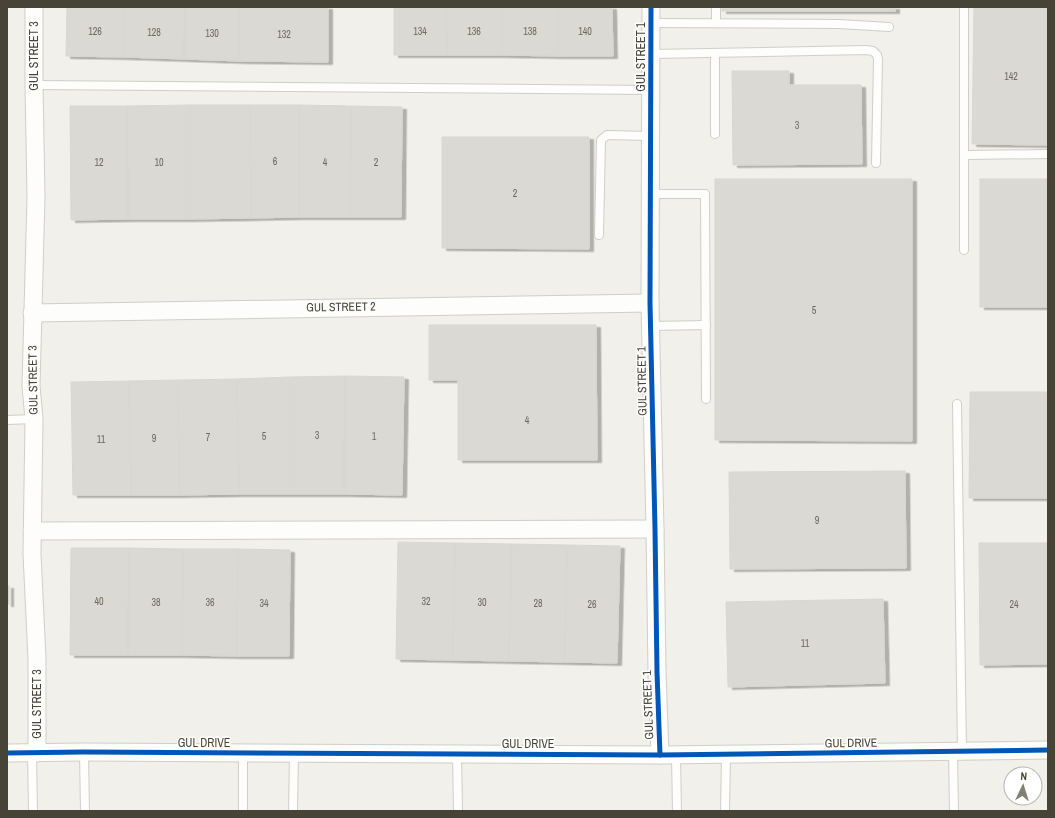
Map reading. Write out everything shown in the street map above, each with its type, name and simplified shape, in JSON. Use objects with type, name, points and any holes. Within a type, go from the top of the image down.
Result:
[{"type":"street","name":"GUL STREET 3","points":[[34,7],[36,197],[31,386],[34,419],[32,531],[36,659],[34,753]]},
{"type":"street","name":"GUL STREET 1","points":[[651,15],[650,303],[657,672],[668,755]]},
{"type":"street","name":"GUL STREET 2","points":[[32,313],[650,303]]},
{"type":"street","points":[[32,531],[655,529]]},
{"type":"street","name":"GUL DRIVE","points":[[7,753],[84,752],[668,755],[1048,750]]},
{"type":"lane","points":[[716,7],[716,23]]},
{"type":"lane","points":[[964,7],[964,250]]},
{"type":"lane","points":[[651,15],[716,23],[889,26]]},
{"type":"lane","points":[[652,54],[873,51],[877,54],[878,59],[876,163]]},
{"type":"lane","points":[[715,53],[715,134]]},
{"type":"lane","points":[[34,85],[651,90]]},
{"type":"lane","points":[[599,235],[601,140],[607,136],[650,136]]},
{"type":"lane","points":[[964,155],[1048,154]]},
{"type":"lane","points":[[650,194],[706,194],[706,399]]},
{"type":"lane","points":[[651,326],[706,325]]},
{"type":"lane","points":[[954,811],[958,751],[957,404]]},
{"type":"lane","points":[[7,420],[34,419]]},
{"type":"lane","points":[[84,752],[84,811]]},
{"type":"lane","points":[[33,811],[34,753]]},
{"type":"lane","points":[[243,753],[243,811]]},
{"type":"lane","points":[[293,811],[294,753]]},
{"type":"lane","points":[[457,754],[458,811]]},
{"type":"lane","points":[[725,811],[726,754]]},
{"type":"lane","points":[[668,755],[677,811]]},
{"type":"building","points":[[67,7],[125,7],[124,57],[66,56]]},
{"type":"building","points":[[125,7],[185,7],[184,59],[124,57]]},
{"type":"building","points":[[185,7],[240,7],[240,61],[184,59]]},
{"type":"building","points":[[240,7],[328,7],[328,62],[240,61]]},
{"type":"building","points":[[394,7],[446,7],[447,55],[394,55]]},
{"type":"building","points":[[446,7],[502,7],[502,55],[447,55]]},
{"type":"building","points":[[502,7],[558,7],[558,56],[502,55]]},
{"type":"building","points":[[558,7],[612,7],[613,56],[558,56]]},
{"type":"building","points":[[722,7],[895,7],[895,11],[722,11]]},
{"type":"building","points":[[974,7],[1048,7],[1048,145],[972,144]]},
{"type":"building","points":[[732,71],[789,71],[789,85],[861,85],[862,164],[733,165]]},
{"type":"building","points":[[190,105],[250,105],[251,218],[190,219]]},
{"type":"building","points":[[190,105],[190,219],[128,219],[127,106]]},
{"type":"building","points":[[250,105],[299,105],[299,217],[251,218]]},
{"type":"building","points":[[299,105],[351,106],[350,217],[299,217]]},
{"type":"building","points":[[70,106],[127,106],[128,219],[71,220]]},
{"type":"building","points":[[351,106],[402,107],[401,217],[350,217]]},
{"type":"building","points":[[442,137],[589,137],[589,249],[442,248]]},
{"type":"building","points":[[715,179],[912,179],[912,441],[715,440]]},
{"type":"building","points":[[980,179],[1048,179],[1048,307],[980,307]]},
{"type":"building","points":[[429,325],[596,325],[597,460],[458,460],[458,380],[429,380]]},
{"type":"building","points":[[345,376],[344,494],[290,494],[290,377]]},
{"type":"building","points":[[345,376],[404,377],[402,495],[344,494]]},
{"type":"building","points":[[290,377],[290,494],[239,494],[237,379]]},
{"type":"building","points":[[237,379],[239,494],[179,495],[178,380]]},
{"type":"building","points":[[178,380],[179,495],[131,495],[129,381]]},
{"type":"building","points":[[129,381],[131,495],[73,495],[71,382]]},
{"type":"building","points":[[970,392],[1048,392],[1048,498],[969,498]]},
{"type":"building","points":[[905,471],[906,568],[730,569],[729,472]]},
{"type":"building","points":[[398,542],[455,543],[453,660],[396,659]]},
{"type":"building","points":[[455,543],[512,544],[509,661],[453,660]]},
{"type":"building","points":[[979,543],[1048,543],[1048,664],[980,665]]},
{"type":"building","points":[[512,544],[567,545],[565,662],[509,661]]},
{"type":"building","points":[[567,545],[620,546],[617,663],[565,662]]},
{"type":"building","points":[[71,548],[129,548],[128,655],[70,655]]},
{"type":"building","points":[[129,548],[183,549],[182,655],[128,655]]},
{"type":"building","points":[[183,549],[238,549],[237,656],[182,655]]},
{"type":"building","points":[[238,549],[290,550],[289,656],[237,656]]},
{"type":"building","points":[[7,586],[9,586],[9,604],[7,604]]},
{"type":"building","points":[[883,599],[885,683],[728,687],[726,602]]},
{"type":"cycle path","points":[[651,7],[650,303],[660,755]]},
{"type":"cycle path","points":[[7,753],[84,752],[660,755],[1048,750]]}]
